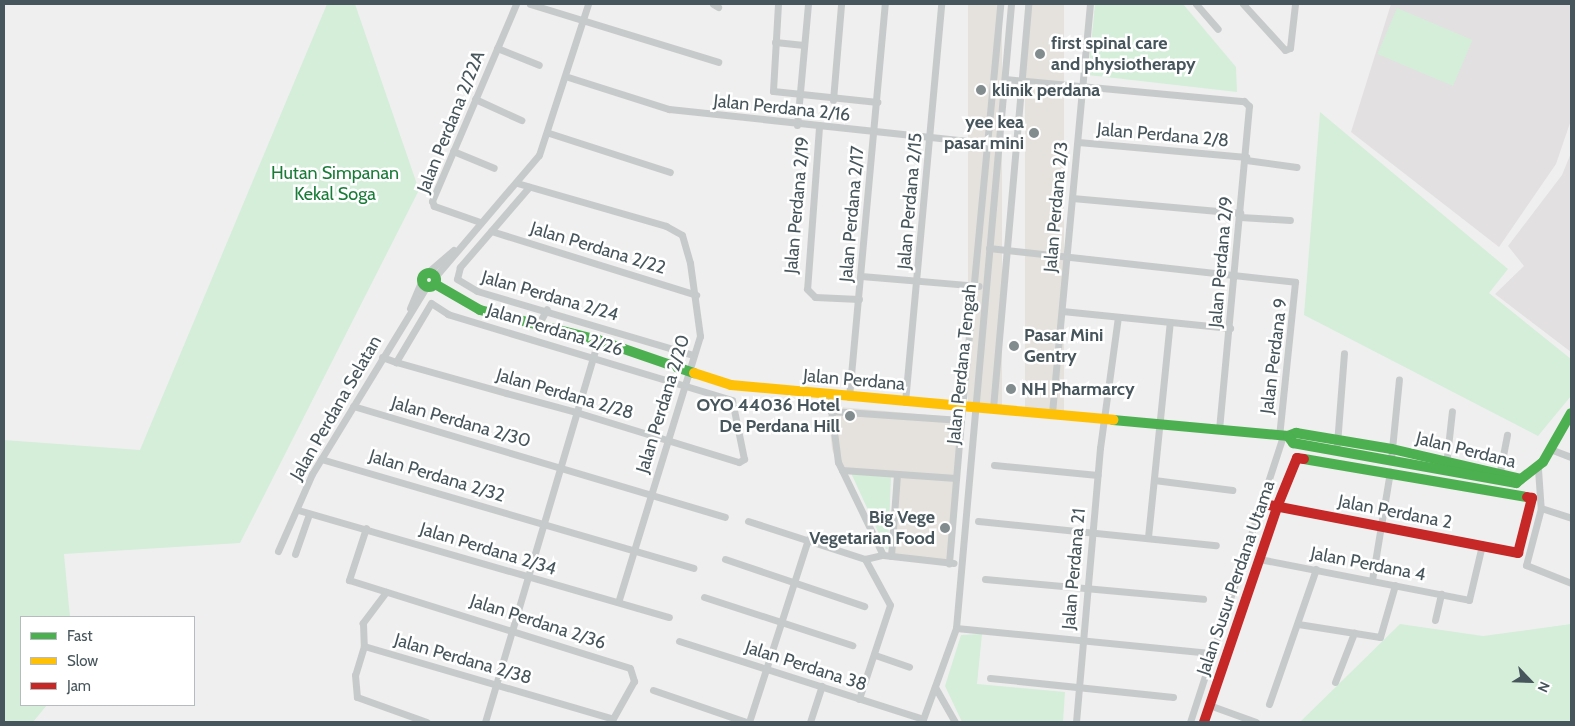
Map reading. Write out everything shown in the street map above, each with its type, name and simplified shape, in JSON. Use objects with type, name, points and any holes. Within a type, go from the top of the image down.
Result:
[{"type":"street","name":"Jalan Perdana 2/22A","points":[[480,222],[433,205],[453,151],[516,4]]},
{"type":"street","points":[[530,4],[583,23],[718,62]]},
{"type":"street","name":"Jalan Perdana Selatan","points":[[278,551],[321,459],[410,308],[429,280],[455,249],[517,183],[539,155],[549,133],[568,77],[588,4]]},
{"type":"street","points":[[778,4],[773,91],[833,100],[877,102]]},
{"type":"street","points":[[797,125],[808,4]]},
{"type":"street","points":[[833,100],[841,4]]},
{"type":"street","name":"Jalan Perdana 2/17","points":[[849,397],[886,4]]},
{"type":"street","name":"Jalan Perdana 2/15","points":[[905,402],[931,138],[941,4]]},
{"type":"street","points":[[949,563],[961,420],[968,406],[975,286],[1000,4]]},
{"type":"street","name":"Jalan Perdana Tengah","points":[[923,721],[956,628],[968,406],[989,248],[1011,4]]},
{"type":"street","points":[[993,408],[1028,4]]},
{"type":"street","name":"Jalan Perdana 2/3","points":[[1052,413],[1090,4]]},
{"type":"street","points":[[1196,4],[1218,28]]},
{"type":"street","points":[[1243,4],[1279,45],[1290,48],[1295,4]]},
{"type":"street","points":[[775,42],[804,45]]},
{"type":"street","points":[[497,48],[539,65]]},
{"type":"street","name":"Jalan Perdana 2/16","points":[[568,77],[668,109],[745,120],[998,144]]},
{"type":"street","points":[[1005,79],[1083,86]]},
{"type":"street","name":"Jalan Perdana 2/9","points":[[1083,86],[1244,101],[1251,116],[1220,428]]},
{"type":"street","points":[[475,99],[521,120]]},
{"type":"street","name":"Jalan Perdana 2/19","points":[[819,127],[807,290],[815,297],[859,299]]},
{"type":"street","points":[[549,133],[670,172]]},
{"type":"street","name":"Jalan Perdana 2/8","points":[[1078,142],[1297,166]]},
{"type":"street","points":[[453,151],[494,168]]},
{"type":"street","name":"Jalan Perdana 2/20","points":[[517,183],[675,231],[686,246],[702,323],[618,602]]},
{"type":"street","name":"Jalan Perdana 2/24","points":[[529,188],[457,271],[458,279],[477,291],[547,309],[693,355]]},
{"type":"street","points":[[1072,198],[1290,220]]},
{"type":"street","name":"Jalan Perdana 2/22","points":[[491,230],[696,295]]},
{"type":"street","name":"Jalan Perdana 9","points":[[989,248],[1067,254],[1290,279],[1297,288],[1283,436],[1264,504],[1190,722]]},
{"type":"street","points":[[861,276],[984,287]]},
{"type":"street","name":"Jalan Perdana","points":[[429,280],[480,310],[598,340],[731,385],[905,402],[1220,428],[1283,436],[1293,443],[1337,445],[1391,454],[1520,479],[1538,468]]},
{"type":"street","name":"Jalan Perdana 2/26","points":[[396,362],[431,302],[448,314],[728,398],[735,407],[744,456],[739,462]]},
{"type":"street","points":[[538,325],[547,309]]},
{"type":"street","points":[[1062,311],[1230,328]]},
{"type":"street","name":"Jalan Perdana 21","points":[[1076,722],[1092,532],[1104,418],[1118,316]]},
{"type":"street","points":[[1148,537],[1170,322]]},
{"type":"street","points":[[485,722],[543,524],[564,467],[576,412],[598,340]]},
{"type":"street","points":[[1337,445],[1344,352]]},
{"type":"street","name":"Jalan Perdana 2/28","points":[[382,357],[576,412],[739,462]]},
{"type":"street","points":[[1391,454],[1399,379]]},
{"type":"street","points":[[829,394],[842,470],[883,555]]},
{"type":"street","name":"Jalan Perdana 2/30","points":[[353,406],[564,467],[725,517]]},
{"type":"street","points":[[831,411],[961,420]]},
{"type":"street","points":[[1446,465],[1452,411]]},
{"type":"street","points":[[1571,413],[1538,468],[1541,508],[1527,568],[1571,583]]},
{"type":"street","points":[[1499,476],[1507,435]]},
{"type":"street","points":[[1550,449],[1571,457]]},
{"type":"street","name":"Jalan Susur Perdana Utama","points":[[1204,722],[1293,463],[1297,458],[1310,457],[1390,470]]},
{"type":"street","name":"Jalan Perdana 2/32","points":[[321,459],[634,550]]},
{"type":"street","points":[[994,465],[1098,475]]},
{"type":"street","points":[[842,470],[956,478]]},
{"type":"street","points":[[1372,580],[1390,470]]},
{"type":"street","name":"Jalan Perdana 2","points":[[1264,504],[1520,553],[1531,497],[1390,470]]},
{"type":"street","points":[[891,556],[897,474]]},
{"type":"street","points":[[1154,480],[1232,490]]},
{"type":"street","points":[[1541,508],[1571,518]]},
{"type":"street","name":"Jalan Perdana 2/34","points":[[298,510],[366,528],[669,617]]},
{"type":"street","points":[[295,554],[309,514]]},
{"type":"street","points":[[748,520],[865,559],[883,555],[959,564]]},
{"type":"street","points":[[978,521],[1216,545]]},
{"type":"street","name":"Jalan Perdana 2/36","points":[[366,528],[350,580],[513,628],[633,670],[634,681],[612,721]]},
{"type":"street","points":[[653,690],[748,722],[808,539]]},
{"type":"street","name":"Jalan Perdana 4","points":[[1259,559],[1471,599],[1482,545]]},
{"type":"street","points":[[634,550],[693,568]]},
{"type":"street","points":[[724,559],[864,606]]},
{"type":"street","points":[[859,698],[890,605],[865,559]]},
{"type":"street","points":[[1269,704],[1316,569]]},
{"type":"street","points":[[985,579],[1202,600]]},
{"type":"street","points":[[1298,624],[1354,633],[1384,635],[1395,585]]},
{"type":"street","points":[[386,592],[364,623],[364,646],[355,675],[357,697],[427,722]]},
{"type":"street","points":[[1435,620],[1441,594]]},
{"type":"street","points":[[704,597],[852,645]]},
{"type":"street","points":[[956,628],[1083,642],[1214,653]]},
{"type":"street","points":[[1336,682],[1354,633]]},
{"type":"street","name":"Jalan Perdana 38","points":[[679,641],[859,698],[923,721]]},
{"type":"street","name":"Jalan Perdana 2/38","points":[[364,646],[496,684],[612,721]]},
{"type":"street","points":[[874,655],[909,667]]},
{"type":"street","points":[[990,678],[1173,697]]},
{"type":"street","points":[[810,722],[822,686]]},
{"type":"street","points":[[935,687],[955,722]]},
{"type":"street","points":[[1209,705],[1256,722]]},
{"type":"shaded area","points":[[968,4],[1002,4],[1002,409],[968,409]]},
{"type":"shaded area","points":[[1025,4],[1064,4],[1064,413],[1025,413]]},
{"type":"shaded area","points":[[1391,4],[1571,4],[1571,120],[1556,164],[1499,247],[1351,132]]},
{"type":"shaded area","points":[[1571,153],[1571,352],[1495,294],[1524,266],[1508,246],[1562,175]]},
{"type":"shaded area","points":[[840,407],[963,418],[951,565],[890,557],[894,476],[841,473],[832,449],[828,409]]},
{"type":"green space","name":"Hutan Simpanan Kekal Soga","points":[[327,4],[355,4],[419,190],[240,543],[64,554],[70,616],[20,616],[20,706],[46,706],[33,722],[4,722],[4,440],[140,450]]},
{"type":"green space","points":[[1095,4],[1183,4],[1236,67],[1237,92],[1088,75]]},
{"type":"green space","points":[[1397,8],[1472,40],[1453,86],[1377,54]]},
{"type":"green space","points":[[1320,112],[1508,269],[1489,293],[1571,359],[1571,396],[1538,436],[1304,315]]},
{"type":"green space","points":[[851,473],[891,477],[888,549],[886,549]]},
{"type":"green space","points":[[1400,624],[1483,636],[1571,624],[1571,722],[1300,722]]},
{"type":"green space","points":[[982,634],[977,684],[1065,692],[1063,722],[962,722],[945,686],[961,635]]},
{"type":"traffic: fast","points":[[426,273],[432,273],[436,280],[432,287],[426,287],[422,283],[422,277],[426,273]]},
{"type":"traffic: fast","points":[[435,284],[480,310],[598,340],[694,373]]},
{"type":"traffic: fast","points":[[1288,436],[1293,443],[1516,483],[1543,462],[1571,413]]},
{"type":"traffic: fast","points":[[1113,420],[1288,436],[1296,433],[1392,449],[1521,479]]},
{"type":"traffic: fast","points":[[1304,459],[1527,497]]},
{"type":"traffic: slow","points":[[694,373],[731,385],[1113,420]]},
{"type":"traffic: jam","points":[[1204,722],[1277,507],[1297,458],[1304,459]]},
{"type":"traffic: jam","points":[[1264,504],[1518,553],[1532,498],[1527,497]]},
{"type":"place","name":"first spinal care and physiotherapy","points":[[1040,54]]},
{"type":"place","name":"klinik perdana","points":[[981,90]]},
{"type":"place","name":"yee kea pasar mini","points":[[1034,133]]},
{"type":"place","name":"Pasar Mini Gentry","points":[[1014,346]]},
{"type":"place","name":"NH Pharmarcy","points":[[1011,389]]},
{"type":"place","name":"OYO 44036 Hotel De Perdana Hill","points":[[850,416]]},
{"type":"place","name":"Big Vege Vegetarian Food","points":[[945,528]]}]
